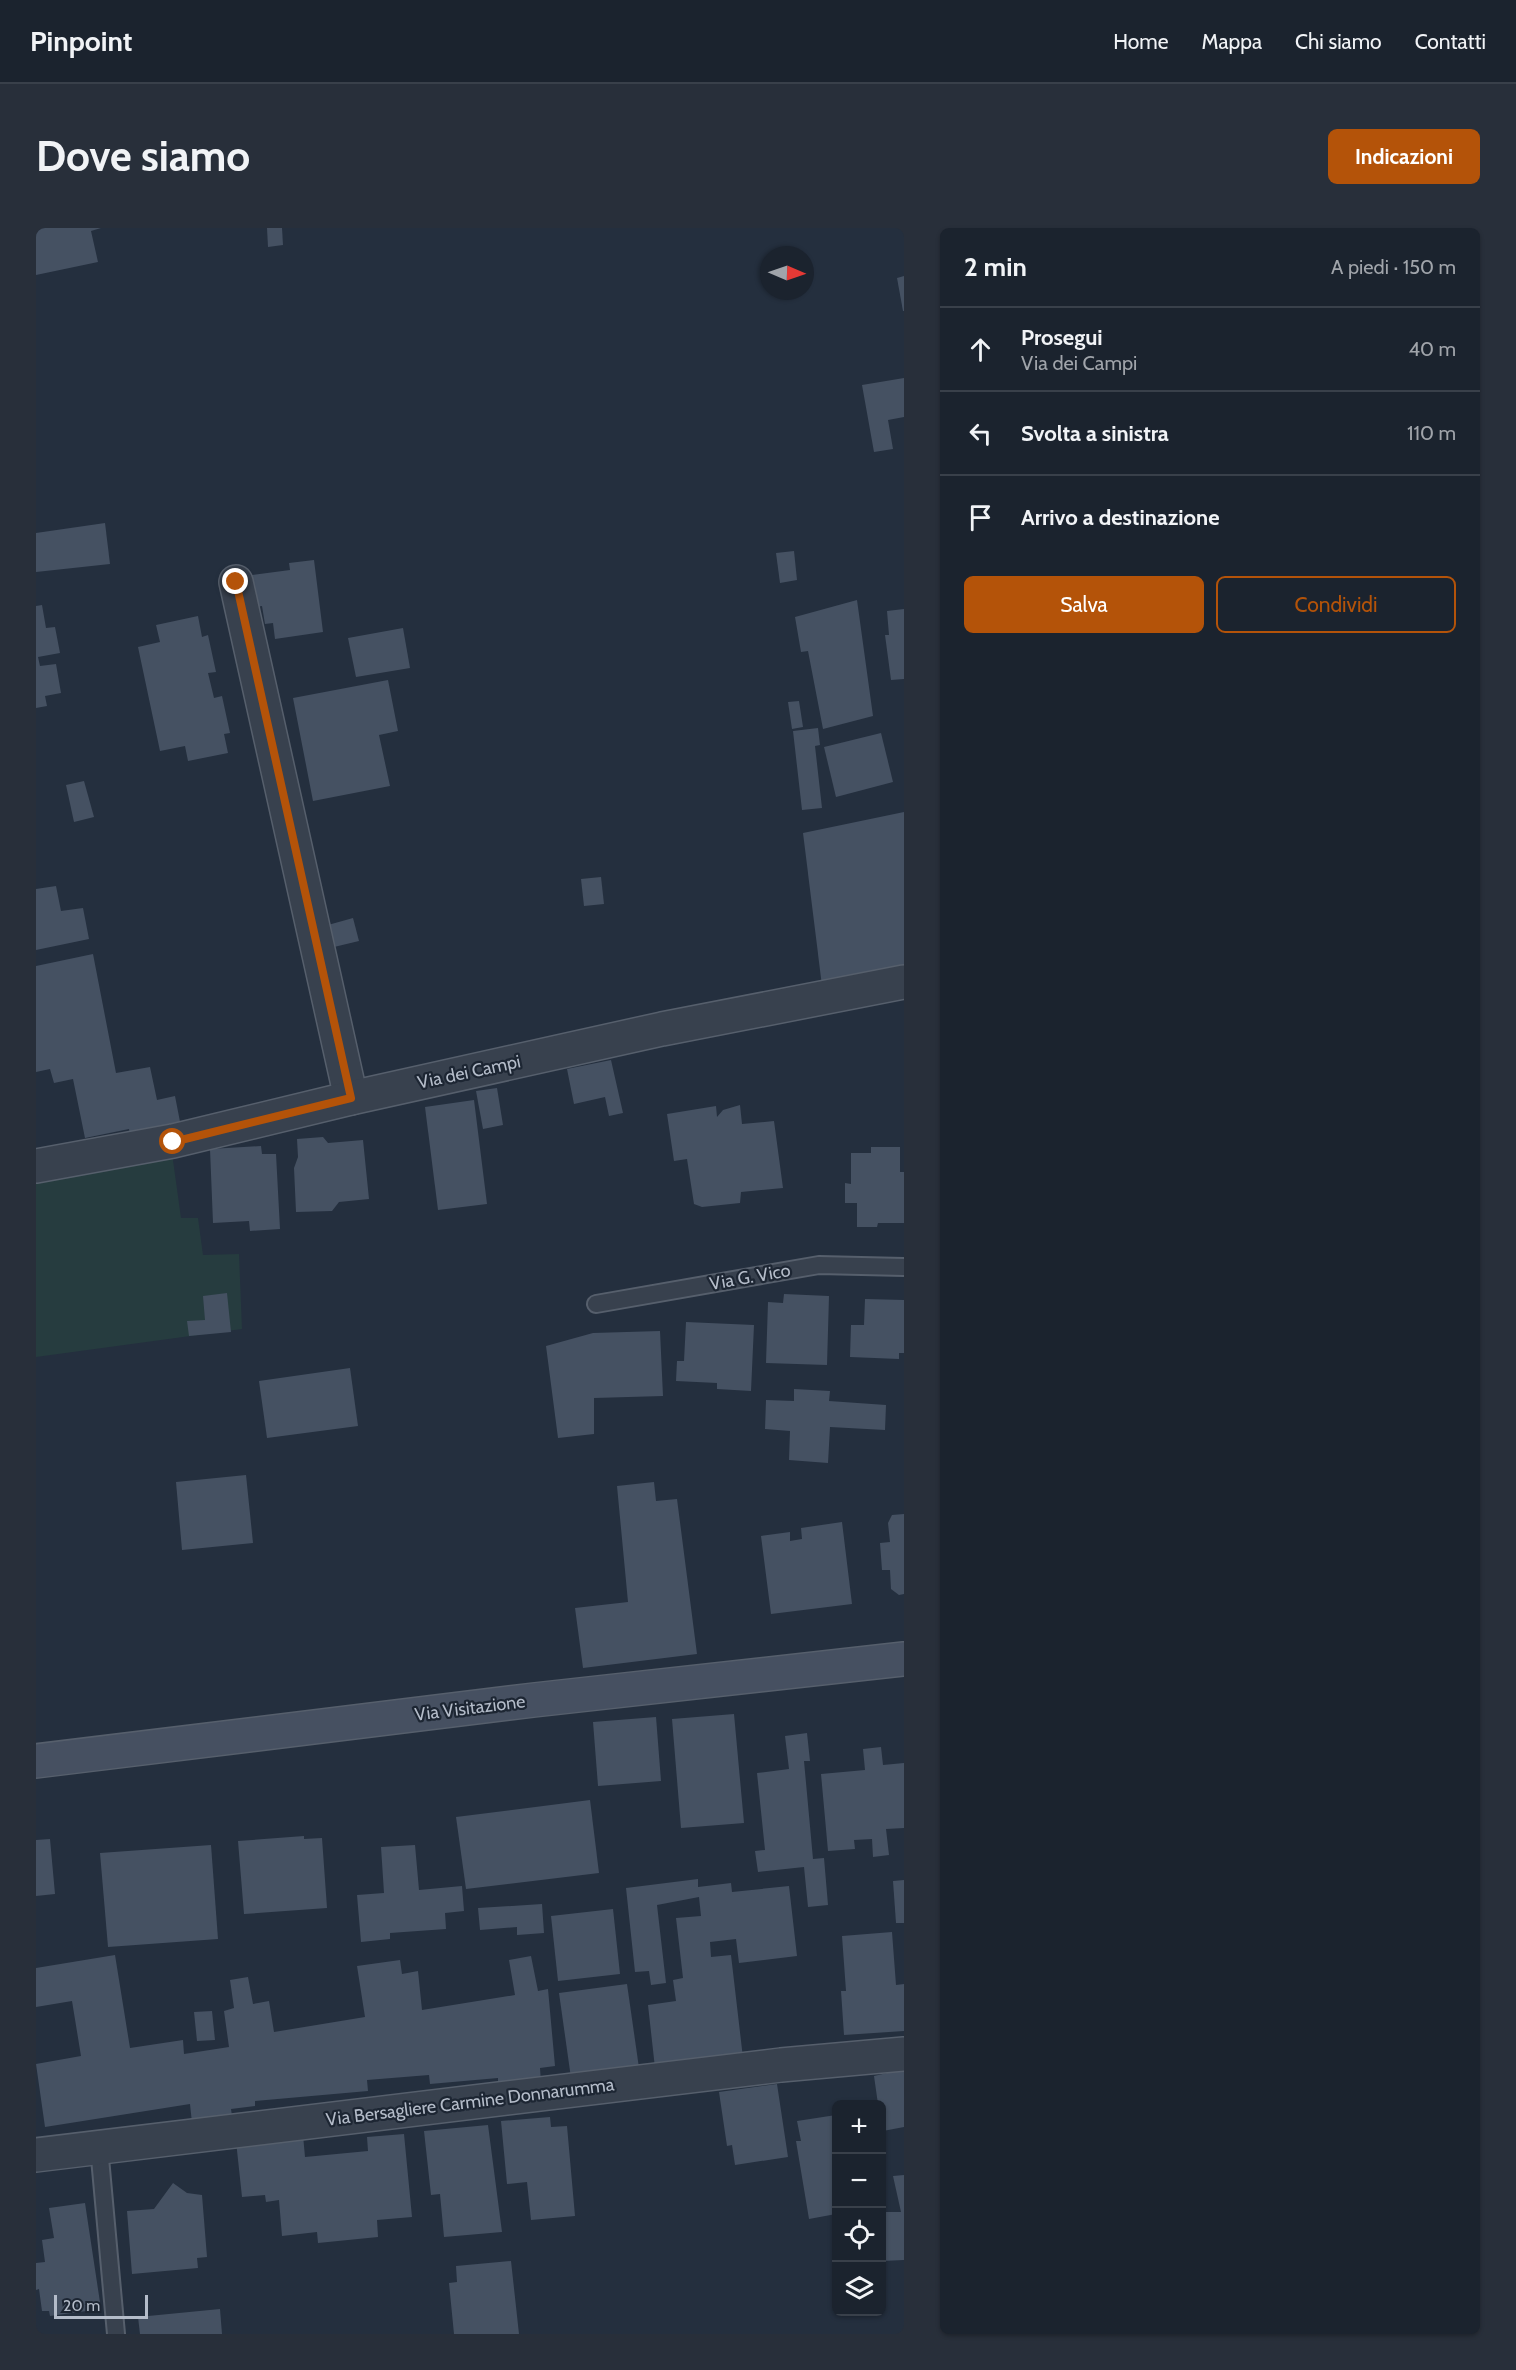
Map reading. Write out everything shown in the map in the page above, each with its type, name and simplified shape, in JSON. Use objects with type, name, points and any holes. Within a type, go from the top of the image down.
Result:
[{"type":"street","points":[[236,582],[351,1098]]},
{"type":"street","name":"Via dei Campi","points":[[36,1166],[173,1142],[351,1098],[662,1029],[904,982]]},
{"type":"street","name":"Via Visitazione","points":[[36,1761],[534,1700],[904,1659]]},
{"type":"street","name":"Via Bersagliere Carmine Donnarumma","points":[[36,2155],[782,2065],[904,2054]]},
{"type":"lane","name":"Via G. Vico","points":[[597,1304],[819,1265],[904,1267]]},
{"type":"lane","points":[[99,2147],[116,2334]]},
{"type":"green space","points":[[172,1153],[181,1218],[198,1218],[203,1255],[239,1254],[242,1329],[36,1357],[36,1176]]},
{"type":"building","points":[[36,228],[101,228],[91,231],[98,262],[36,275]]},
{"type":"building","points":[[267,228],[282,228],[283,245],[268,247]]},
{"type":"building","points":[[904,276],[904,311],[903,311],[897,278]]},
{"type":"building","points":[[904,378],[904,417],[888,420],[893,449],[874,452],[862,385]]},
{"type":"building","points":[[105,523],[110,564],[36,572],[36,533]]},
{"type":"building","points":[[794,551],[797,580],[780,583],[776,553]]},
{"type":"building","points":[[314,560],[323,632],[275,639],[273,623],[265,624],[262,606],[249,608],[245,576],[290,570],[289,563]]},
{"type":"building","points":[[857,600],[873,716],[823,729],[808,651],[801,652],[795,617]]},
{"type":"building","points":[[42,605],[46,628],[55,627],[60,653],[38,657],[40,666],[56,664],[61,693],[45,696],[47,706],[36,708],[36,606]]},
{"type":"building","points":[[904,609],[904,679],[891,680],[885,635],[889,635],[887,611]]},
{"type":"building","points":[[198,616],[202,637],[208,635],[216,672],[208,673],[214,698],[222,696],[230,733],[224,734],[228,753],[188,761],[185,746],[160,751],[138,647],[160,642],[156,625]]},
{"type":"building","points":[[403,628],[410,668],[356,677],[348,638]]},
{"type":"building","points":[[388,680],[398,731],[379,735],[390,786],[313,801],[293,698]]},
{"type":"building","points":[[799,701],[803,727],[792,729],[788,702]]},
{"type":"building","points":[[818,728],[820,745],[815,746],[822,808],[802,810],[793,731]]},
{"type":"building","points":[[881,733],[893,782],[836,797],[824,747]]},
{"type":"building","points":[[84,781],[94,817],[74,822],[66,785]]},
{"type":"building","points":[[904,812],[904,976],[823,994],[803,833]]},
{"type":"building","points":[[601,877],[604,904],[584,906],[581,879]]},
{"type":"building","points":[[56,886],[61,911],[83,908],[89,939],[36,950],[36,889]]},
{"type":"building","points":[[353,918],[359,941],[334,947],[328,925]]},
{"type":"building","points":[[93,954],[116,1073],[150,1067],[157,1100],[175,1096],[182,1132],[131,1142],[129,1129],[85,1138],[73,1079],[54,1083],[50,1069],[36,1072],[36,966]]},
{"type":"building","points":[[611,1060],[623,1113],[609,1116],[605,1097],[574,1104],[567,1069]]},
{"type":"building","points":[[497,1088],[503,1125],[483,1129],[476,1091]]},
{"type":"building","points":[[474,1100],[487,1204],[438,1210],[425,1107]]},
{"type":"building","points":[[740,1105],[742,1124],[774,1121],[783,1188],[741,1192],[740,1203],[702,1207],[694,1204],[687,1159],[674,1161],[667,1114],[716,1106],[717,1117],[723,1110]]},
{"type":"building","points":[[323,1137],[328,1143],[363,1140],[369,1199],[339,1202],[332,1211],[296,1212],[294,1168],[298,1157],[297,1139]]},
{"type":"building","points":[[261,1146],[262,1154],[276,1154],[280,1229],[250,1231],[249,1221],[213,1223],[210,1149]]},
{"type":"building","points":[[871,1147],[900,1147],[900,1172],[904,1172],[904,1223],[878,1223],[877,1227],[857,1227],[857,1203],[845,1203],[845,1183],[851,1184],[851,1153],[871,1153]]},
{"type":"building","points":[[227,1293],[231,1332],[189,1336],[187,1321],[205,1320],[203,1296]]},
{"type":"building","points":[[784,1294],[829,1296],[827,1365],[766,1363],[768,1302],[783,1303]]},
{"type":"building","points":[[865,1299],[904,1300],[904,1353],[899,1353],[899,1359],[850,1357],[851,1325],[864,1325]]},
{"type":"building","points":[[686,1322],[754,1325],[751,1391],[717,1389],[717,1383],[676,1381],[677,1361],[684,1361]]},
{"type":"building","points":[[660,1331],[663,1396],[594,1398],[594,1434],[558,1438],[546,1346],[593,1333]]},
{"type":"building","points":[[350,1368],[358,1426],[267,1438],[259,1381]]},
{"type":"building","points":[[794,1389],[830,1391],[829,1401],[886,1405],[885,1430],[830,1427],[828,1463],[789,1460],[790,1431],[765,1429],[766,1400],[794,1401]]},
{"type":"building","points":[[246,1475],[253,1543],[182,1550],[176,1482]]},
{"type":"building","points":[[654,1482],[656,1501],[677,1499],[697,1654],[583,1668],[575,1608],[628,1602],[617,1486]]},
{"type":"building","points":[[904,1514],[904,1594],[899,1595],[891,1589],[890,1570],[882,1570],[880,1543],[890,1542],[888,1523],[892,1515]]},
{"type":"building","points":[[842,1522],[852,1604],[771,1614],[761,1536],[790,1532],[790,1541],[802,1539],[801,1528]]},
{"type":"building","points":[[734,1714],[744,1823],[681,1828],[672,1719]]},
{"type":"building","points":[[656,1717],[661,1781],[598,1786],[593,1722]]},
{"type":"building","points":[[807,1733],[810,1761],[804,1761],[813,1859],[824,1858],[828,1905],[808,1907],[804,1867],[758,1872],[755,1851],[765,1850],[757,1773],[789,1769],[785,1736]]},
{"type":"building","points":[[881,1747],[883,1765],[904,1763],[904,1828],[886,1829],[889,1855],[873,1857],[872,1839],[854,1840],[855,1849],[828,1851],[821,1774],[865,1770],[863,1749]]},
{"type":"building","points":[[590,1800],[599,1873],[466,1889],[456,1817]]},
{"type":"building","points":[[304,1836],[304,1839],[322,1838],[327,1908],[244,1914],[238,1841]]},
{"type":"building","points":[[50,1839],[55,1894],[36,1896],[36,1840]]},
{"type":"building","points":[[211,1845],[218,1939],[108,1947],[100,1853]]},
{"type":"building","points":[[415,1845],[419,1890],[462,1886],[464,1911],[445,1913],[446,1929],[390,1933],[390,1939],[361,1942],[357,1895],[384,1893],[381,1847]]},
{"type":"building","points":[[698,1879],[698,1887],[731,1883],[732,1892],[789,1886],[797,1956],[739,1963],[736,1939],[710,1942],[711,1957],[731,1955],[743,2058],[655,2068],[648,2005],[676,2001],[673,1980],[683,1978],[676,1918],[701,1916],[699,1897],[657,1905],[666,1983],[651,1985],[649,1971],[635,1972],[626,1888]]},
{"type":"building","points":[[904,1880],[904,1923],[896,1923],[893,1881]]},
{"type":"building","points":[[542,1904],[544,1933],[517,1935],[517,1927],[480,1930],[478,1908]]},
{"type":"building","points":[[613,1909],[620,1974],[558,1981],[551,1916]]},
{"type":"building","points":[[892,1932],[896,1985],[904,1984],[904,2031],[844,2035],[841,1991],[846,1991],[842,1936]]},
{"type":"building","points":[[115,1955],[130,2048],[183,2040],[184,2054],[229,2047],[224,2011],[234,2008],[230,1980],[248,1977],[253,2004],[269,2001],[274,2032],[365,2017],[357,1966],[400,1960],[402,1974],[418,1971],[422,2010],[515,1995],[509,1960],[531,1956],[538,1991],[548,1989],[555,2066],[540,2068],[541,2082],[498,2086],[498,2078],[430,2084],[429,2075],[367,2080],[368,2091],[255,2101],[255,2106],[231,2109],[232,2116],[192,2123],[190,2104],[45,2127],[36,2064],[81,2056],[72,2001],[36,2007],[36,1968]]},
{"type":"building","points":[[627,1984],[639,2068],[571,2078],[559,1993]]},
{"type":"building","points":[[212,2011],[215,2040],[197,2041],[194,2012]]},
{"type":"building","points":[[904,2069],[904,2127],[886,2130],[886,2100],[877,2100],[874,2076]]},
{"type":"building","points":[[777,2084],[788,2157],[735,2165],[732,2145],[727,2146],[719,2092]]},
{"type":"building","points":[[832,2116],[832,2215],[809,2219],[796,2141],[801,2141],[797,2121]]},
{"type":"building","points":[[550,2117],[551,2127],[567,2126],[575,2216],[531,2220],[527,2182],[507,2184],[501,2121]]},
{"type":"building","points":[[488,2125],[502,2232],[444,2237],[440,2194],[431,2195],[424,2131]]},
{"type":"building","points":[[404,2134],[412,2217],[377,2220],[378,2237],[318,2243],[317,2232],[282,2236],[279,2200],[266,2202],[265,2195],[242,2197],[236,2141],[303,2135],[305,2157],[368,2151],[367,2137]]},
{"type":"building","points":[[904,2175],[904,2260],[886,2261],[886,2212],[901,2212],[893,2176]]},
{"type":"building","points":[[173,2183],[187,2193],[202,2195],[207,2257],[197,2258],[198,2268],[132,2274],[127,2211],[154,2209]]},
{"type":"building","points":[[85,2203],[101,2309],[50,2316],[49,2311],[42,2311],[39,2289],[36,2290],[36,2263],[45,2262],[42,2240],[54,2238],[49,2208]]},
{"type":"building","points":[[511,2261],[519,2334],[454,2334],[449,2283],[457,2282],[456,2266]]},
{"type":"building","points":[[220,2309],[222,2334],[140,2334],[138,2317]]},
{"type":"route","points":[[173,1142],[351,1098],[236,582]]}]
